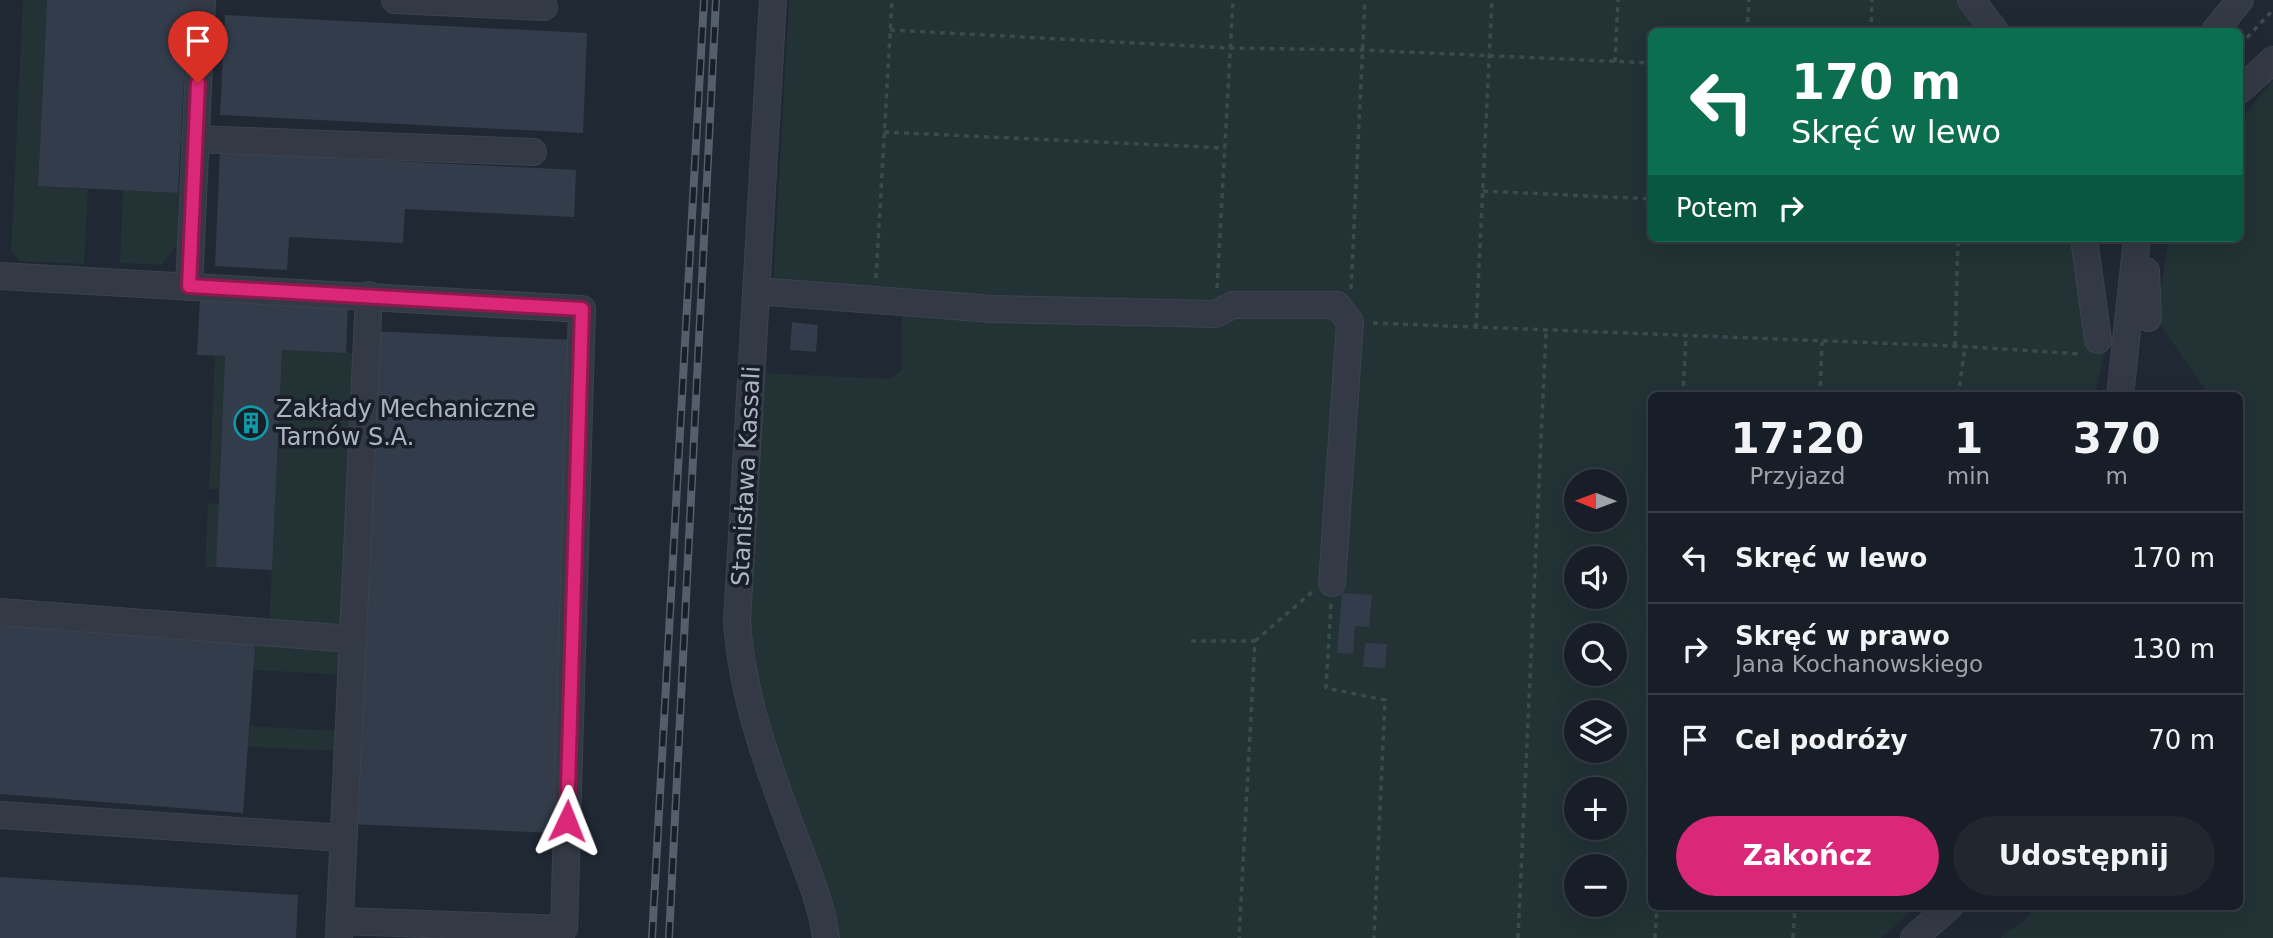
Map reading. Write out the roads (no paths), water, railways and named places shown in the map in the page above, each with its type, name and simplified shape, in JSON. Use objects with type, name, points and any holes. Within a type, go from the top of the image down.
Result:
[{"type":"street","points":[[189,286],[202,0]]},
{"type":"street","points":[[395,0],[544,7]]},
{"type":"street","name":"Stanisława Kassali","points":[[773,0],[737,621],[740,667],[750,708],[810,875],[826,938]]},
{"type":"street","points":[[1971,0],[1993,28]]},
{"type":"street","points":[[2204,28],[2221,0]]},
{"type":"street","points":[[2217,28],[2240,0]]},
{"type":"street","points":[[2243,87],[2273,60]]},
{"type":"street","points":[[195,139],[533,152]]},
{"type":"street","points":[[2085,242],[2098,340]]},
{"type":"street","points":[[2120,392],[2137,242]]},
{"type":"street","points":[[2146,242],[2148,318]]},
{"type":"street","points":[[0,276],[369,295],[582,309],[564,929],[340,929],[369,295]]},
{"type":"street","points":[[757,291],[993,309],[1215,314],[1233,305],[1337,305],[1356,322],[1332,586]]},
{"type":"street","points":[[0,612],[352,639]]},
{"type":"street","points":[[0,815],[344,838]]},
{"type":"street","points":[[1914,938],[1946,910]]},
{"type":"railway","points":[[652,938],[704,0]]},
{"type":"railway","points":[[669,938],[716,0]]},
{"type":"place","name":"Zakłady Mechaniczne Tarnów S.A.","points":[[251,423]]}]
